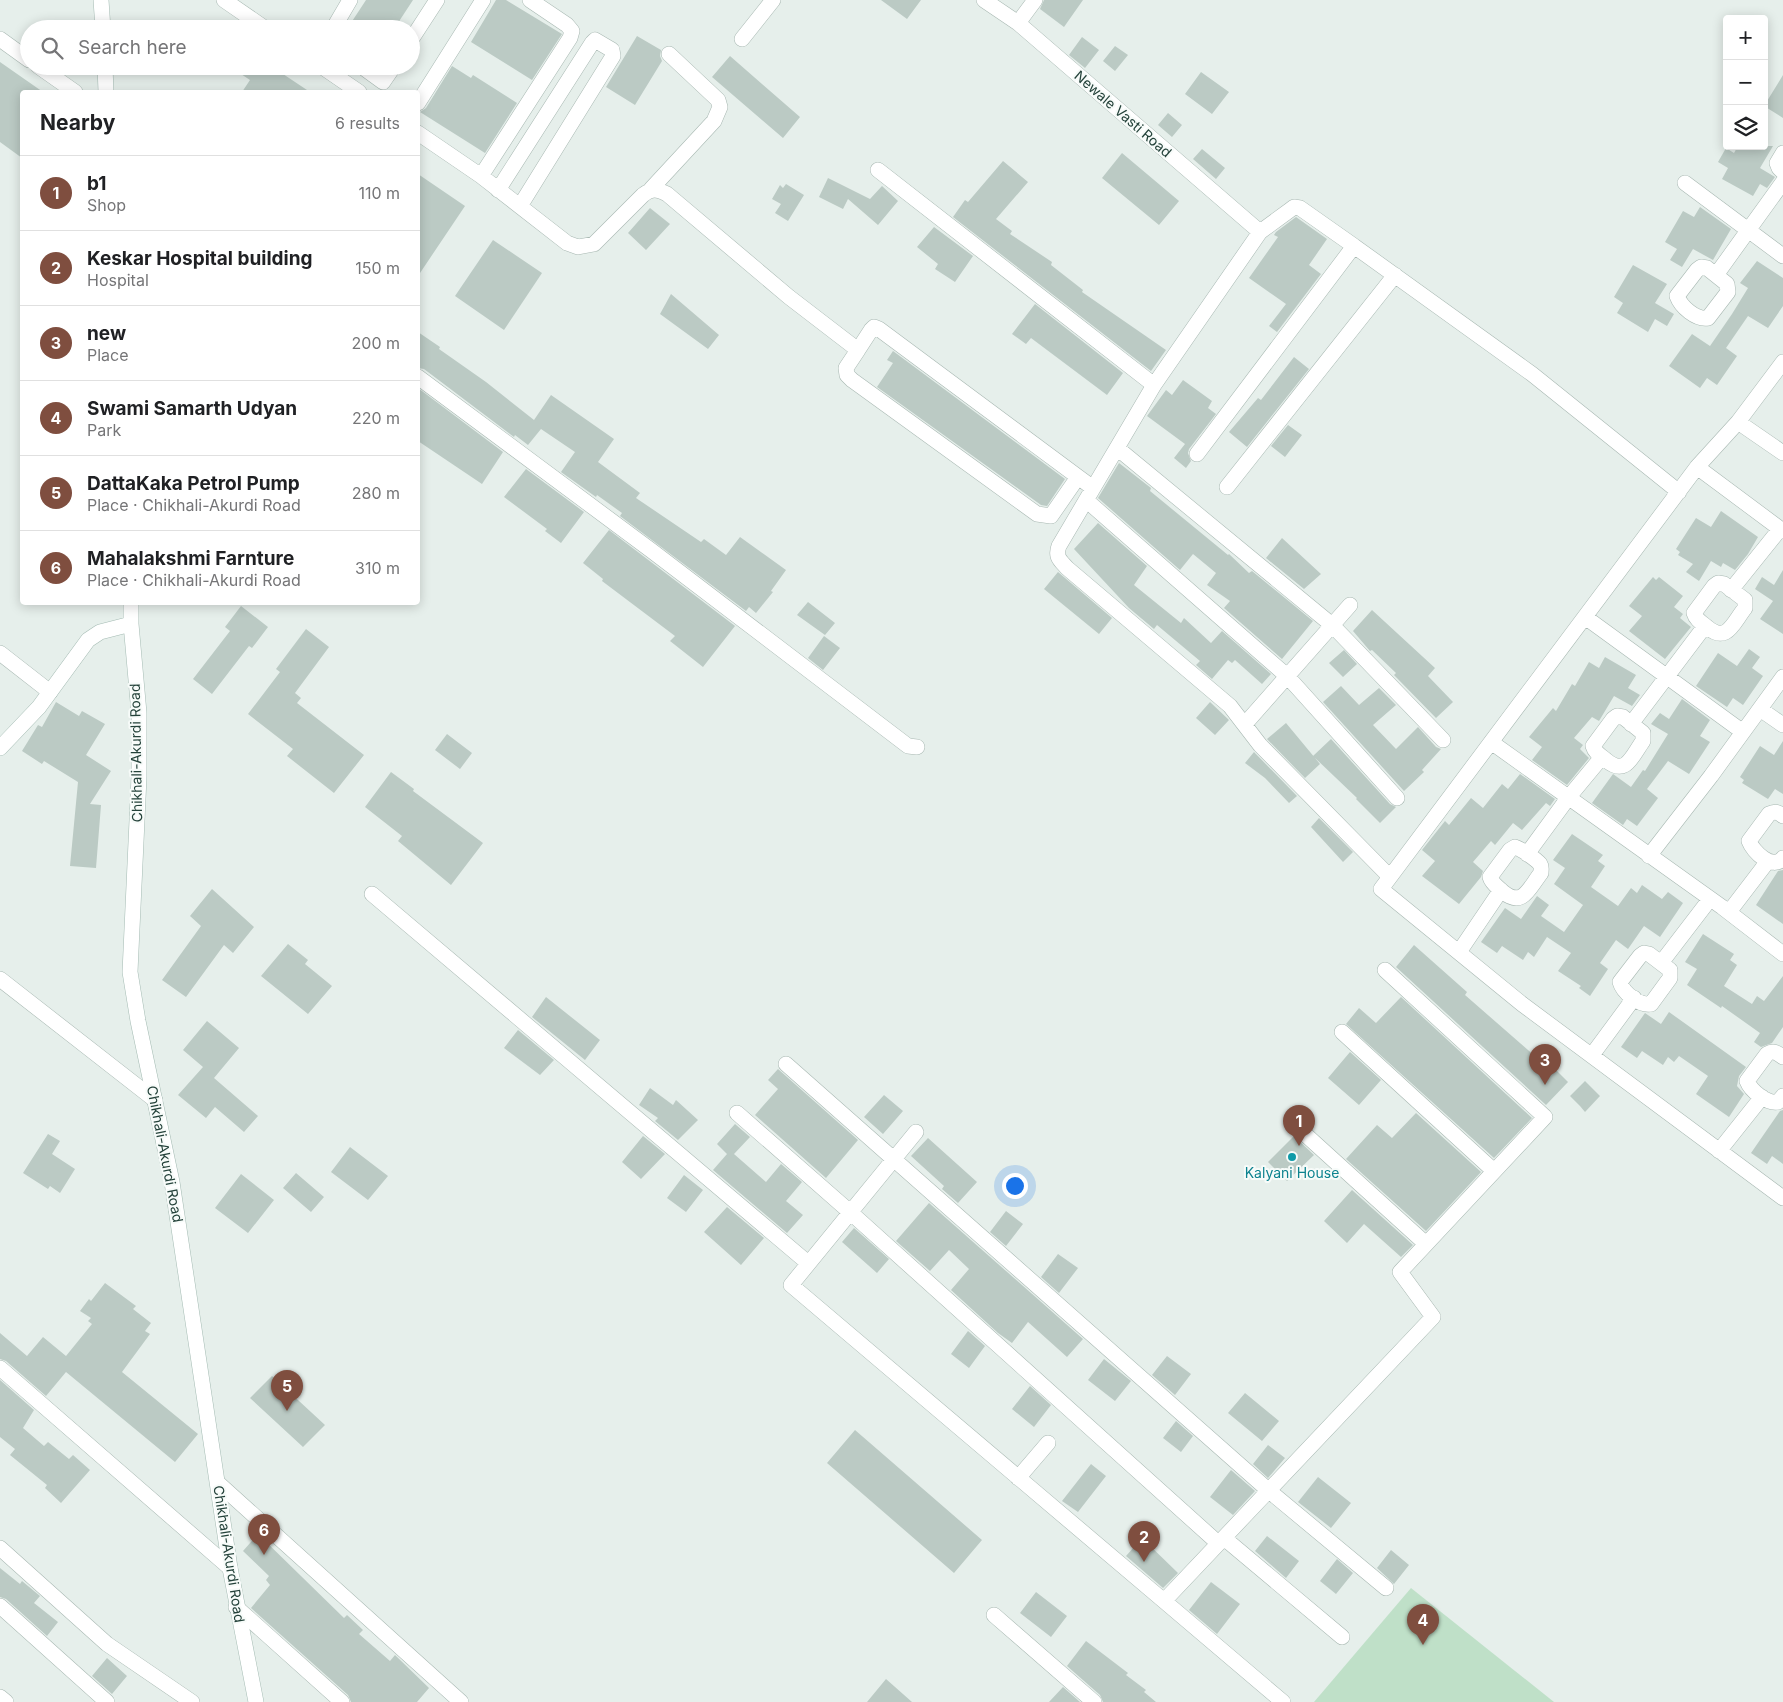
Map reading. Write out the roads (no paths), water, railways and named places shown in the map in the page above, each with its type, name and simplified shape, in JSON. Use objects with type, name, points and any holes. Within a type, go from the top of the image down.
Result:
[{"type":"street","points":[[100,0],[103,20]]},
{"type":"street","points":[[224,0],[253,20]]},
{"type":"street","points":[[338,20],[350,0]]},
{"type":"street","points":[[420,26],[437,0]]},
{"type":"street","points":[[420,100],[483,0]]},
{"type":"street","points":[[482,176],[570,38],[572,31],[567,25],[530,0]]},
{"type":"street","points":[[742,39],[773,0]]},
{"type":"street","name":"Newale Vasti Road","points":[[984,0],[1018,23],[1260,232]]},
{"type":"street","points":[[1018,23],[1035,0]]},
{"type":"street","points":[[0,39],[20,53]]},
{"type":"street","points":[[498,190],[592,43],[595,40],[599,41],[612,50],[613,56],[520,206]]},
{"type":"street","points":[[420,134],[482,176],[567,243],[578,247],[594,244],[651,189],[714,121],[720,108],[718,100],[670,54]]},
{"type":"street","points":[[51,75],[72,90]]},
{"type":"street","points":[[105,75],[106,90]]},
{"type":"street","points":[[334,75],[356,90]]},
{"type":"street","points":[[373,75],[383,82],[388,75]]},
{"type":"street","points":[[1783,153],[1777,163],[1783,172]]},
{"type":"street","points":[[878,170],[1154,385]]},
{"type":"street","points":[[1716,275],[1783,182]]},
{"type":"street","points":[[1685,183],[1783,256]]},
{"type":"street","points":[[651,189],[667,194],[789,296],[858,350]]},
{"type":"street","points":[[1390,877],[1260,746],[1230,706],[1057,558],[1056,552],[1059,546],[1154,385],[1260,232],[1294,207],[1300,208],[1532,374],[1679,492]]},
{"type":"street","points":[[1197,454],[1354,246]]},
{"type":"street","points":[[1227,487],[1395,275]]},
{"type":"street","points":[[1078,477],[1051,516],[1036,514],[852,380],[847,375],[846,368],[871,330],[874,327],[879,329],[1078,477],[1089,494],[1288,676],[1397,798]]},
{"type":"street","points":[[1783,362],[1738,422],[1697,467],[1381,888],[1522,1004],[1592,1054],[1783,1198]]},
{"type":"street","points":[[420,378],[652,551],[908,746],[917,747]]},
{"type":"street","points":[[1738,422],[1783,454]]},
{"type":"street","points":[[1116,448],[1332,625],[1443,740]]},
{"type":"street","points":[[1697,467],[1781,530],[1731,590]]},
{"type":"street","points":[[1718,583],[1724,584],[1731,590],[1744,600],[1745,608],[1725,634],[1720,635],[1705,626],[1696,618],[1694,613],[1718,583]]},
{"type":"street","name":"Chikhali-Akurdi Road","points":[[131,605],[139,713],[139,777],[130,972],[138,1021],[172,1182],[236,1607],[256,1702]]},
{"type":"street","points":[[1245,724],[1350,605]]},
{"type":"street","points":[[1585,617],[1743,732]]},
{"type":"street","points":[[0,748],[39,707],[88,640],[100,632],[131,624]]},
{"type":"street","points":[[1631,724],[1705,626]]},
{"type":"street","points":[[0,653],[50,692]]},
{"type":"street","points":[[1649,856],[1712,776],[1783,677]]},
{"type":"street","points":[[1760,709],[1783,725]]},
{"type":"street","points":[[1618,716],[1631,724],[1643,733],[1644,741],[1624,767],[1618,768],[1595,751],[1593,746],[1613,719],[1618,716]]},
{"type":"street","points":[[1491,742],[1729,912],[1783,954]]},
{"type":"street","points":[[1528,854],[1568,798],[1602,757]]},
{"type":"street","points":[[1783,816],[1778,812],[1769,814],[1749,841],[1751,846],[1768,861],[1775,864],[1783,858]]},
{"type":"street","points":[[1520,848],[1528,854],[1540,864],[1541,873],[1521,898],[1516,899],[1501,890],[1492,882],[1490,877],[1510,850],[1520,848]]},
{"type":"street","points":[[1729,912],[1768,861]]},
{"type":"street","points":[[1459,952],[1501,890]]},
{"type":"street","points":[[372,894],[808,1263]]},
{"type":"street","points":[[1661,964],[1710,899]]},
{"type":"street","points":[[1644,953],[1649,954],[1670,970],[1670,978],[1651,1004],[1646,1005],[1634,998],[1622,988],[1620,982],[1640,956],[1644,953]]},
{"type":"street","points":[[1164,1601],[1433,1317],[1400,1272],[1544,1117],[1386,970]]},
{"type":"street","points":[[0,979],[154,1100]]},
{"type":"street","points":[[1592,1054],[1634,998]]},
{"type":"street","points":[[1342,1032],[1494,1171]]},
{"type":"street","points":[[1783,1057],[1777,1052],[1767,1054],[1747,1081],[1749,1086],[1773,1103],[1778,1102],[1783,1096]]},
{"type":"street","points":[[786,1064],[1268,1490],[1386,1588]]},
{"type":"street","points":[[1719,1151],[1762,1097]]},
{"type":"street","points":[[737,1114],[1221,1540],[1342,1636]]},
{"type":"street","points":[[1296,1126],[1426,1244]]},
{"type":"street","points":[[916,1132],[791,1285],[1283,1702]]},
{"type":"street","points":[[0,1368],[230,1568]]},
{"type":"street","points":[[1018,1478],[1048,1443]]},
{"type":"street","points":[[218,1483],[461,1702]]},
{"type":"street","points":[[0,1548],[107,1644],[192,1702]]},
{"type":"street","points":[[0,1606],[107,1702]]},
{"type":"street","points":[[236,1607],[342,1702]]},
{"type":"street","points":[[994,1616],[1094,1702]]},
{"type":"street","points":[[0,1696],[6,1702]]},
{"type":"place","name":"new","points":[[1545,1085]]},
{"type":"place","name":"b1","points":[[1299,1146]]},
{"type":"place","name":"Kalyani House","points":[[1292,1157]]},
{"type":"place","name":"DattaKaka Petrol Pump","points":[[287,1411]]},
{"type":"place","name":"Mahalakshmi Farnture","points":[[264,1555]]},
{"type":"place","name":"Keskar Hospital building","points":[[1144,1562]]},
{"type":"place","name":"Swami Samarth Udyan","points":[[1423,1645]]}]
